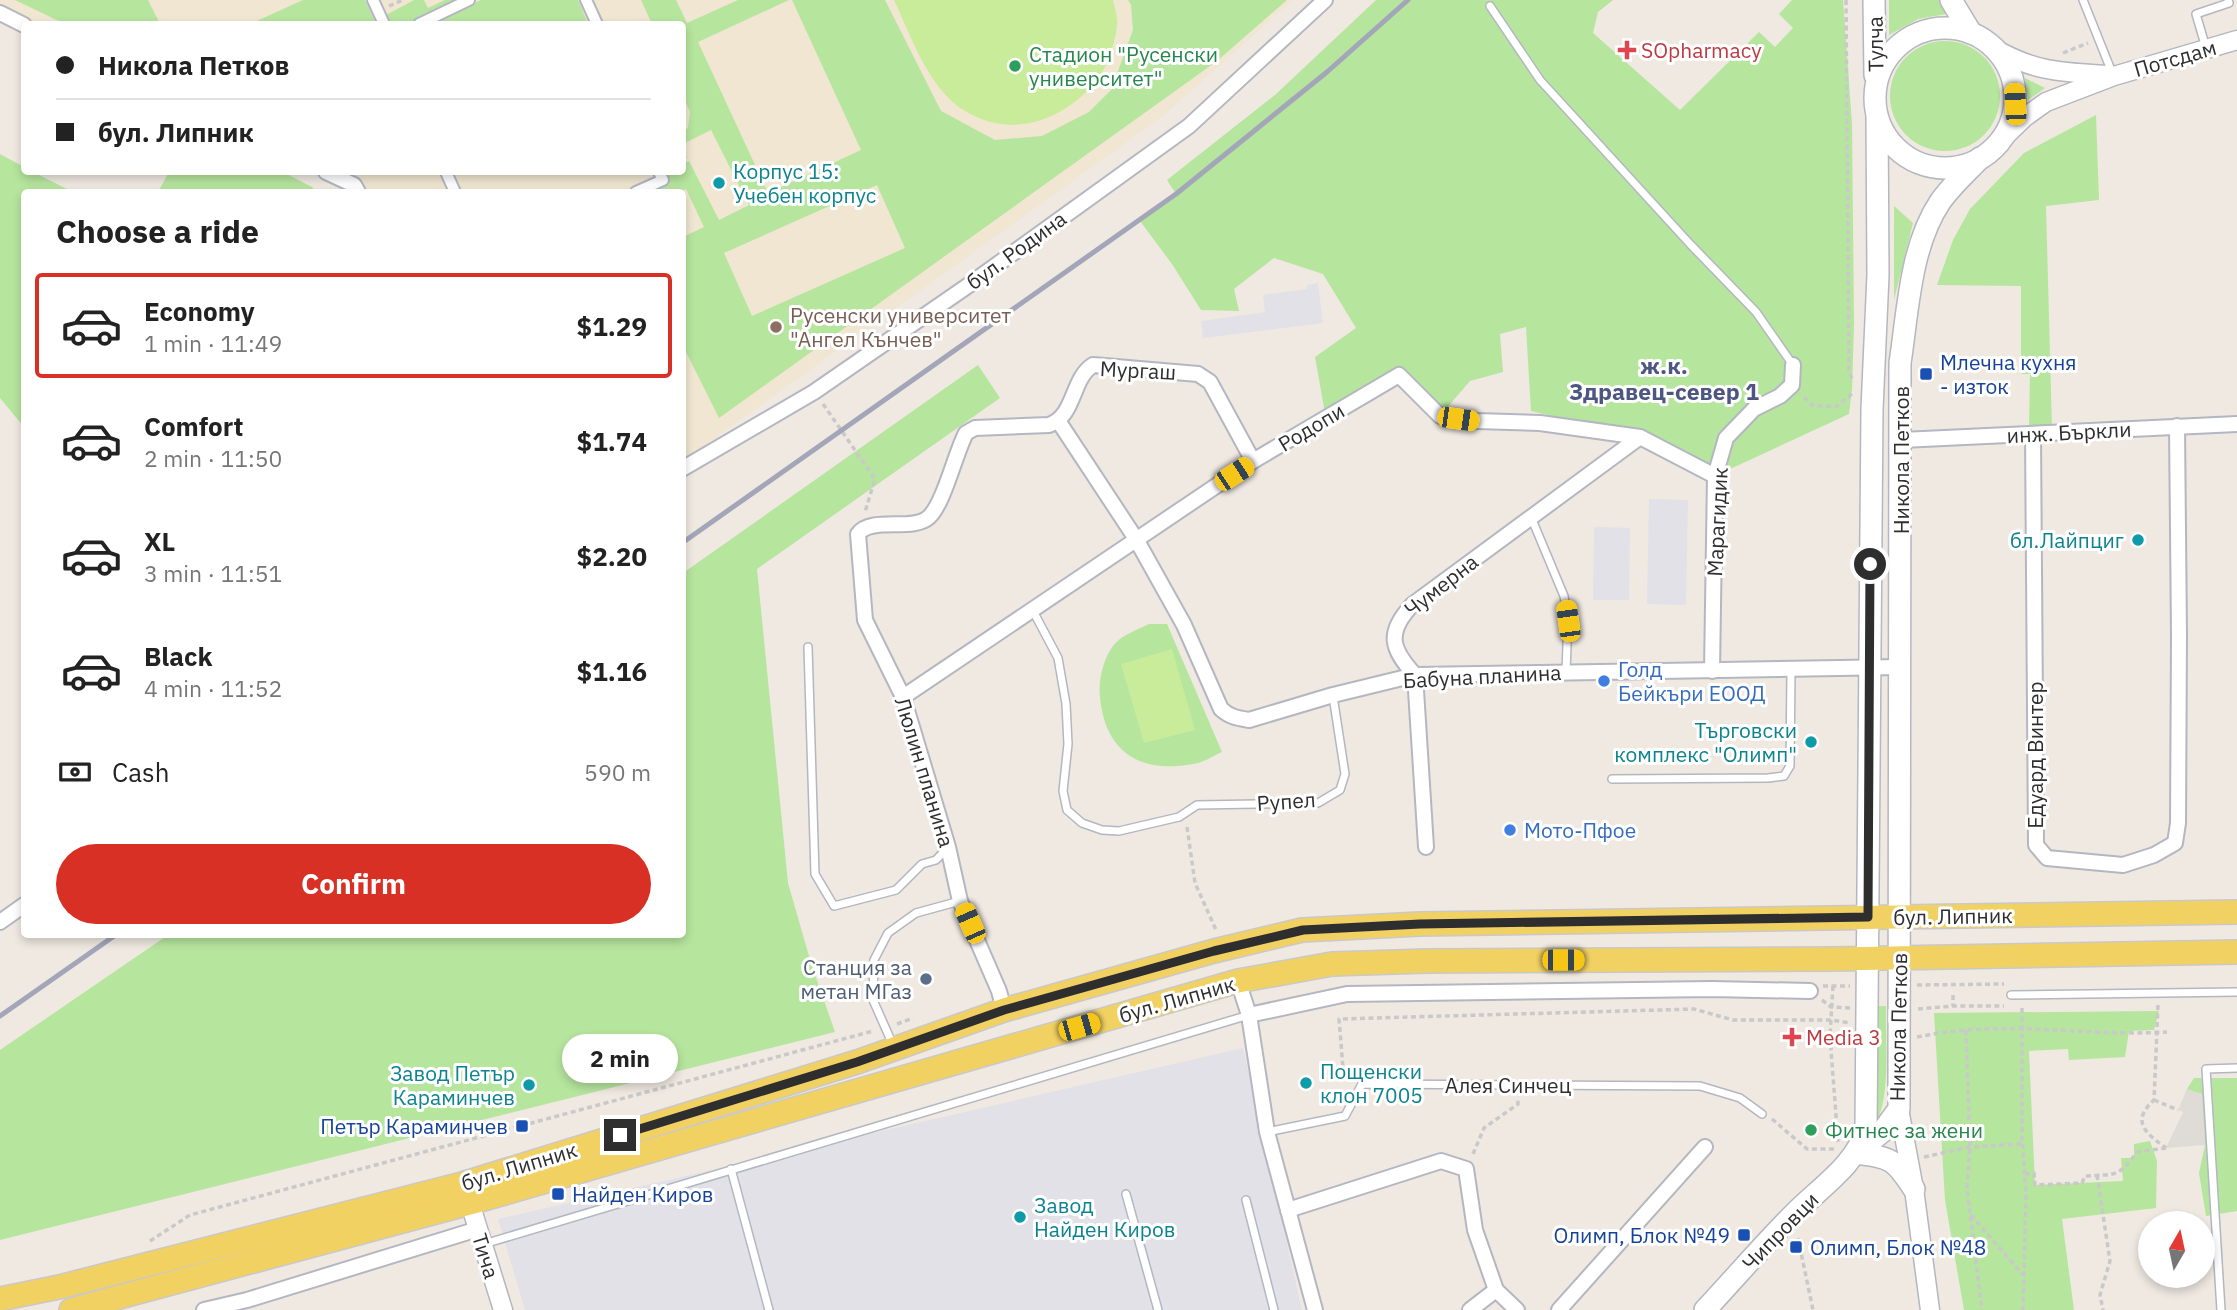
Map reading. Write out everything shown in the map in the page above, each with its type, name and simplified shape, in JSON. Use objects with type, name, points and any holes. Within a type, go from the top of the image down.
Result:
[{"type":"main road","name":"Тулча","points":[[1874,0],[1875,88]]},
{"type":"main road","points":[[1951,0],[1971,33]]},
{"type":"main road","points":[[1934,28],[1953,28],[1971,33],[1995,49],[2007,65],[2013,83],[2015,104],[2010,123],[2000,141],[1980,158],[1963,166],[1944,168],[1925,165],[1908,157],[1893,145],[1877,116],[1875,88],[1878,74],[1887,58],[1900,44],[1916,34],[1934,28]]},
{"type":"main road","name":"Никола Петков","points":[[1855,1153],[1863,1139],[1867,1112],[1868,667],[1872,410],[1878,275],[1877,116]]},
{"type":"main road","name":"Никола Петков","points":[[1855,1153],[1882,1132],[1899,1109],[1902,440],[1900,363],[1922,240],[1940,203],[1980,158]]},
{"type":"main road","name":"бул. Липник","points":[[0,1299],[60,1287],[462,1184],[894,1049],[1004,1010],[1214,951],[1303,930],[1420,924],[2237,912]]},
{"type":"main road","name":"бул. Липник","points":[[71,1310],[470,1203],[1238,981],[1308,968],[1345,963],[1427,961],[1834,960],[2237,952]]},
{"type":"main road","points":[[1855,1153],[1880,1157],[1898,1164],[1914,1189]]},
{"type":"main road","name":"Чипровци","points":[[1705,1310],[1855,1153]]},
{"type":"street","points":[[373,0],[383,21]]},
{"type":"street","points":[[425,21],[469,0]]},
{"type":"street","points":[[586,0],[596,21]]},
{"type":"street","name":"бул. Родина","points":[[686,467],[814,392],[1189,125],[1325,0]]},
{"type":"street","points":[[0,13],[21,24]]},
{"type":"street","name":"Потсдам","points":[[2000,141],[2025,117],[2046,102],[2114,76],[2237,40]]},
{"type":"street","name":"Потсдам","points":[[1995,49],[2020,63],[2052,72],[2114,76]]},
{"type":"street","points":[[332,175],[354,185],[356,189]]},
{"type":"street","points":[[643,189],[663,180],[660,175]]},
{"type":"street","name":"Мургаш","points":[[1059,422],[1066,413],[1084,373],[1093,365],[1198,374],[1210,382],[1253,461]]},
{"type":"street","points":[[1792,385],[1793,365]]},
{"type":"street","name":"Родопи","points":[[903,697],[1253,461],[1399,375],[1440,416],[1476,421],[1540,423],[1640,437],[1715,476]]},
{"type":"street","name":"Марагидик","points":[[1712,671],[1715,476],[1726,438],[1754,409],[1780,396],[1792,385]]},
{"type":"street","points":[[858,534],[865,527],[923,522],[930,516],[936,509],[966,433],[975,428],[1049,425],[1059,422]]},
{"type":"street","name":"Бабуна планина","points":[[1059,422],[1136,539],[1184,625],[1221,709],[1228,715],[1249,720],[1333,695],[1415,675],[1900,667]]},
{"type":"street","name":"инж. Бъркли","points":[[1902,440],[2237,424]]},
{"type":"street","name":"Едуард Винтер","points":[[2033,434],[2036,845],[2047,858],[2123,865],[2154,855],[2175,843],[2178,823],[2176,426]]},
{"type":"street","name":"Чумерна","points":[[1426,847],[1415,675],[1400,658],[1394,636],[1398,620],[1412,605],[1640,437]]},
{"type":"street","name":"Люлин планина","points":[[858,534],[865,620],[903,697],[948,847],[960,901],[999,991],[1004,1010]]},
{"type":"street","points":[[0,922],[21,907]]},
{"type":"street","points":[[1238,981],[1249,1015],[1267,1132],[1315,1310]]},
{"type":"street","points":[[1249,1015],[1347,994],[1712,989],[1810,991]]},
{"type":"street","points":[[1899,1109],[1914,1189],[1930,1310]]},
{"type":"street","points":[[1559,1310],[1705,1147]]},
{"type":"street","points":[[1288,1210],[1441,1161],[1466,1169],[1475,1230],[1496,1290],[1517,1310]]},
{"type":"street","name":"Тича","points":[[470,1203],[503,1310]]},
{"type":"street","points":[[204,1310],[248,1305],[480,1236]]},
{"type":"street","points":[[1470,1310],[1496,1290]]},
{"type":"lane","points":[[2083,0],[2114,76]]},
{"type":"lane","points":[[2207,49],[2196,14],[2229,3],[2228,0]]},
{"type":"lane","points":[[1490,6],[1540,80],[1756,312],[1793,365]]},
{"type":"lane","points":[[1531,516],[1564,596],[1568,621],[1566,671]]},
{"type":"lane","name":"Рупел","points":[[1032,610],[1058,658],[1066,704],[1068,744],[1063,791],[1067,810],[1082,823],[1102,830],[1119,831],[1179,817],[1197,805],[1318,803],[1340,790],[1345,774],[1333,695]]},
{"type":"lane","points":[[808,647],[815,874],[834,906],[897,890],[922,864],[936,860],[948,847]]},
{"type":"lane","points":[[1612,779],[1784,776],[1790,766],[1791,670]]},
{"type":"lane","points":[[894,1049],[873,1000],[874,960],[888,933],[916,913],[960,901]]},
{"type":"lane","points":[[2011,995],[2237,992]]},
{"type":"lane","points":[[480,1236],[731,1169],[1249,1015]]},
{"type":"lane","points":[[2221,1310],[2206,1069],[2237,1068]]},
{"type":"lane","points":[[1267,1132],[1345,1116],[1362,1084]]},
{"type":"lane","name":"Алея Синчец","points":[[1362,1084],[1700,1086],[1740,1098],[1762,1114]]},
{"type":"lane","points":[[731,1169],[769,1310]]},
{"type":"lane","points":[[1126,1194],[1158,1310]]},
{"type":"lane","points":[[1246,1200],[1274,1310]]},
{"type":"path","points":[[1792,385],[1812,405],[1836,407],[1855,391],[1849,371],[1846,0]]},
{"type":"path","points":[[2055,55],[2098,39]]},
{"type":"path","points":[[814,392],[875,480],[858,534]]},
{"type":"path","points":[[1179,817],[1187,826],[1195,883],[1217,932]]},
{"type":"path","points":[[1762,1114],[1774,1120],[1807,1149],[1839,1149],[1830,1036],[1834,960]]},
{"type":"path","points":[[1810,991],[1831,1007],[1866,1017]]},
{"type":"path","points":[[2025,1174],[2034,1173],[2035,1185],[2082,1183],[2085,1176],[2118,1174],[2126,1168],[2137,1152],[2166,1148],[2144,1131],[2142,1115],[2154,1100],[2158,993]]},
{"type":"path","points":[[2021,994],[2026,1194],[2023,1310]]},
{"type":"path","points":[[1953,995],[1953,1006]]},
{"type":"path","points":[[1898,1012],[1953,1006],[2022,1006]]},
{"type":"path","points":[[1362,1084],[1343,1068],[1339,1019],[1694,1009],[1733,1020],[1831,1020],[1866,1017]]},
{"type":"path","points":[[1898,1039],[1966,1030],[2109,1034],[2167,1032]]},
{"type":"path","points":[[1966,1030],[1970,1147],[1967,1189],[1982,1310]]},
{"type":"path","points":[[1466,1169],[1483,1128],[1518,1104],[1519,1085]]},
{"type":"path","points":[[2154,1100],[2179,1110]]},
{"type":"path","points":[[1909,1160],[1970,1147],[2023,1144]]},
{"type":"path","points":[[2097,1175],[2110,1261],[2100,1295],[2103,1310]]},
{"type":"path","points":[[1970,1214],[2024,1277]]},
{"type":"path","points":[[1793,1215],[1813,1310]]},
{"type":"shaded area","name":"Русенски университет \"Ангел Кънчев\"","points":[[0,0],[1293,0],[1163,116],[686,459],[686,189],[353,189],[331,175],[686,175],[686,21],[21,21],[21,24],[0,13]]},
{"type":"shaded area","points":[[1318,283],[1323,323],[1203,338],[1201,321],[1265,312],[1263,295],[1307,289],[1307,285]]},
{"type":"shaded area","points":[[1649,499],[1688,500],[1686,605],[1647,604]]},
{"type":"shaded area","points":[[1594,527],[1630,528],[1629,600],[1593,600]]},
{"type":"shaded area","points":[[1243,1048],[1302,1310],[525,1310],[498,1219]]},
{"type":"shaded area","points":[[2187,1089],[2202,1094],[2205,1145],[2166,1148],[2183,1112],[2178,1110]]},
{"type":"green space","points":[[15,0],[148,0],[158,21],[59,21]]},
{"type":"green space","points":[[303,0],[365,0],[375,21],[338,21],[257,21]]},
{"type":"green space","points":[[414,0],[424,0],[428,8],[445,0],[466,0],[420,21],[389,21],[386,15]]},
{"type":"green space","points":[[481,0],[578,0],[587,21],[566,21],[437,21]]},
{"type":"green space","points":[[641,0],[676,0],[687,23],[738,0],[789,0],[698,42],[768,193],[861,150],[792,0],[885,0],[941,111],[995,140],[1042,136],[1089,112],[1111,90],[1133,30],[1131,5],[1128,0],[1287,0],[1217,61],[719,418],[686,352],[686,236],[704,227],[686,189],[648,189],[661,175],[686,175],[686,162],[689,161],[719,220],[749,205],[711,130],[686,142],[690,112],[686,103],[686,21],[651,21]],"holes":[[[877,185],[905,248],[752,316],[724,253]]]},
{"type":"green space","name":"Стадион \"Русенски университет\"","points":[[894,0],[1113,0],[1117,26],[1104,69],[1094,85],[1055,114],[1025,124],[1010,125],[980,118],[952,102],[922,61]]},
{"type":"green space","points":[[1376,0],[1613,0],[1598,12],[1593,33],[1680,110],[1759,32],[1775,47],[1793,28],[1779,14],[1792,0],[1843,0],[1852,124],[1854,325],[1849,414],[1715,476],[1640,437],[1531,411],[1526,327],[1500,334],[1503,372],[1470,381],[1440,416],[1399,375],[1326,419],[1315,357],[1356,328],[1323,274],[1274,258],[1234,289],[1239,311],[1201,310],[1140,221],[1176,194],[1167,180],[1275,95]]},
{"type":"green space","points":[[1889,0],[1940,0],[1946,14],[1918,19],[1889,35]]},
{"type":"green space","points":[[1945,41],[1966,45],[1984,57],[1996,75],[2000,96],[1996,117],[1984,135],[1966,147],[1945,151],[1924,147],[1906,135],[1894,117],[1890,96],[1894,75],[1906,57],[1924,45]]},
{"type":"green space","points":[[2025,78],[2045,88],[2028,100]]},
{"type":"green space","points":[[2096,115],[2099,200],[2046,206],[2052,429],[2029,429],[2030,374],[2021,374],[2021,286],[1937,285],[1953,240],[1970,209],[2024,153]]},
{"type":"green space","points":[[0,154],[21,165],[21,175],[39,175],[67,189],[21,189],[21,423],[0,398]]},
{"type":"green space","points":[[167,175],[289,175],[314,189],[160,189]]},
{"type":"green space","points":[[1894,206],[1913,223],[1894,300]]},
{"type":"green space","points":[[978,365],[1000,398],[757,569],[788,883],[811,963],[835,1032],[0,1240],[0,1050],[164,938],[686,938],[686,571]]},
{"type":"green space","points":[[1149,624],[1167,624],[1222,752],[1193,764],[1157,765],[1128,755],[1109,732],[1100,697],[1104,664],[1116,642]]},
{"type":"green space","points":[[1172,649],[1195,730],[1144,743],[1121,664]]},
{"type":"green space","points":[[1879,1006],[1886,1006],[1886,1070],[1883,1103],[1873,1128],[1877,1098]]},
{"type":"green space","points":[[2159,1011],[2154,1030],[2129,1031],[2125,1057],[2069,1060],[2068,1049],[2029,1051],[2035,1185],[2123,1181],[2121,1158],[2134,1158],[2134,1144],[2150,1141],[2157,1161],[2156,1208],[2062,1219],[2074,1310],[1964,1310],[1945,1200],[1934,1013]]},
{"type":"green space","points":[[2194,1078],[2237,1078],[2237,1211],[2216,1214],[2216,1211],[2205,1211],[2199,1173],[2205,1145],[2187,1089]]},
{"type":"railway","points":[[686,540],[1176,194],[1327,72],[1408,0]]},
{"type":"railway","points":[[0,1016],[111,938]]},
{"type":"place","name":"SOpharmacy","points":[[1627,50]]},
{"type":"place","name":"Стадион \"Русенски университет\"","points":[[1015,66]]},
{"type":"place","name":"Корпус 15: Учебен корпус","points":[[719,183]]},
{"type":"place","name":"Русенски университет \"Ангел Кънчев\"","points":[[776,327]]},
{"type":"place","name":"Млечна кухня - изток","points":[[1926,374]]},
{"type":"place","name":"бл.Лайпциг","points":[[2138,540]]},
{"type":"place","name":"Голд Бейкъри ЕООД","points":[[1604,681]]},
{"type":"place","name":"Търговски комплекс \"Олимп\"","points":[[1811,742]]},
{"type":"place","name":"Мото-Пфое","points":[[1510,830]]},
{"type":"place","name":"Станция за метан МГаз","points":[[926,979]]},
{"type":"place","name":"Media 3","points":[[1792,1037]]},
{"type":"place","name":"Пощенски клон 7005","points":[[1306,1083]]},
{"type":"place","name":"Завод Петър Караминчев","points":[[529,1085]]},
{"type":"place","name":"Петър Караминчев","points":[[522,1126]]},
{"type":"place","name":"Фитнес за жени","points":[[1811,1130]]},
{"type":"place","name":"Найден Киров","points":[[558,1194]]},
{"type":"place","name":"Завод Найден Киров","points":[[1020,1217]]},
{"type":"place","name":"Олимп, Блок №49","points":[[1744,1235]]},
{"type":"place","name":"Олимп, Блок №48","points":[[1796,1247]]},
{"type":"district","name":"ж.к. Здравец-север 1","points":[[1664,378]]},
{"type":"route","points":[[620,1135],[857,1062],[1004,1010],[1214,951],[1303,930],[1420,924],[1868,917],[1870,564]]}]
